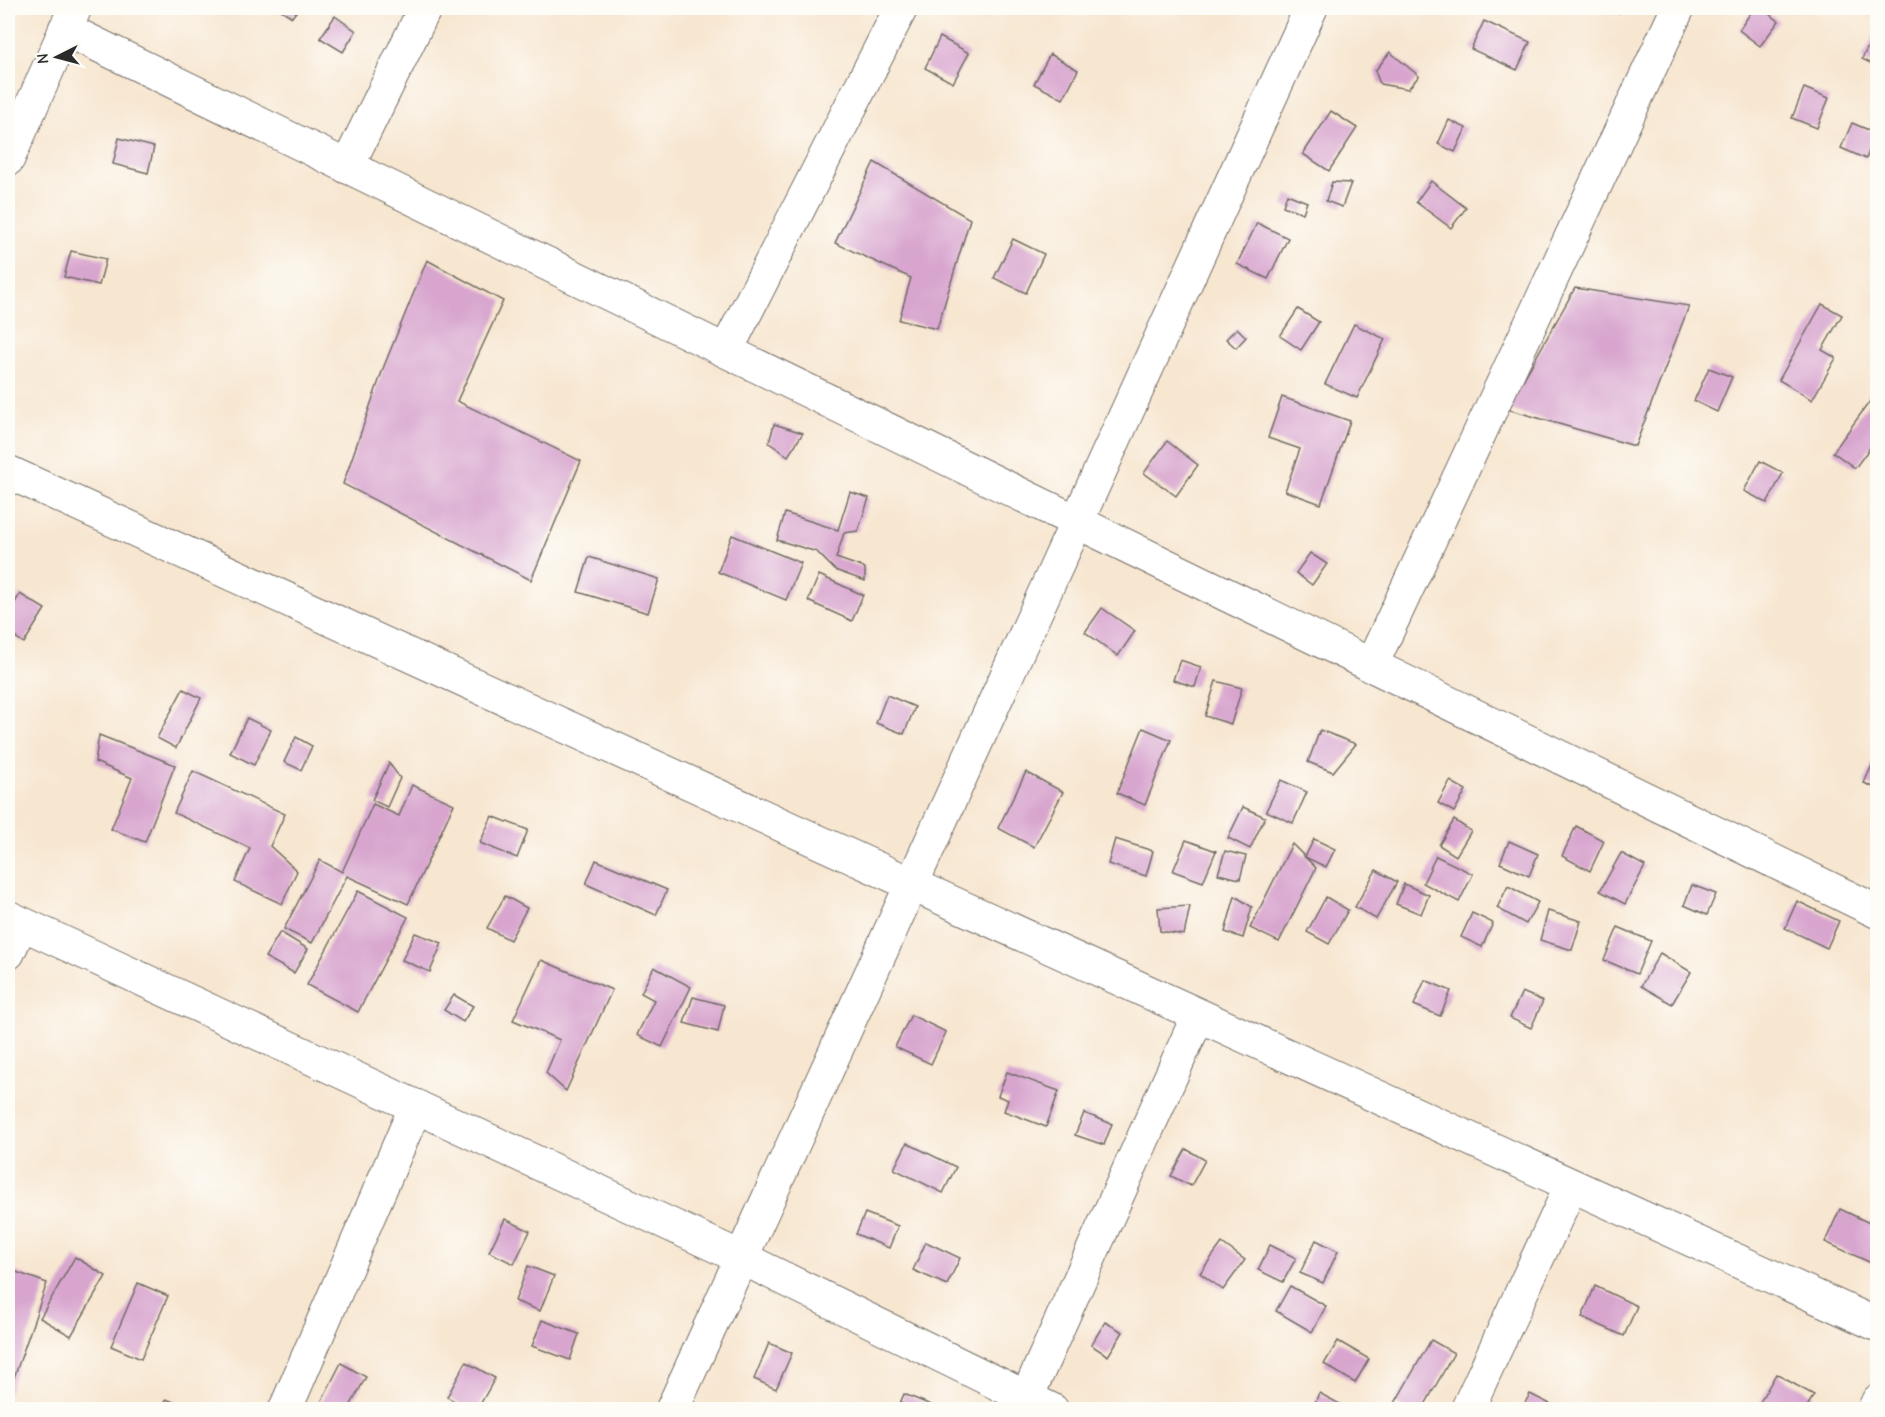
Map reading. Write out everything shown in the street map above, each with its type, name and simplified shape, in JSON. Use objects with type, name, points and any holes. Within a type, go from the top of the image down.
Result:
[{"type":"street","points":[[347,167],[424,8]]},
{"type":"street","points":[[726,351],[901,8]]},
{"type":"street","points":[[672,1410],[1311,8]]},
{"type":"street","points":[[1371,666],[1678,8]]},
{"type":"street","points":[[8,159],[70,18],[347,167],[1878,912]]},
{"type":"street","points":[[8,472],[1878,1325]]},
{"type":"street","points":[[8,953],[14,920],[742,1257],[1033,1405],[1198,1016]]},
{"type":"street","points":[[285,1410],[416,1107]]},
{"type":"street","points":[[1467,1410],[1571,1185]]},
{"type":"street","points":[[1874,1410],[1878,1401]]},
{"type":"building","points":[[278,8],[299,8],[292,17]]},
{"type":"building","points":[[1603,8],[1621,8],[1619,13]]},
{"type":"building","points":[[1754,8],[1760,8],[1779,21],[1760,46],[1739,30]]},
{"type":"building","points":[[335,16],[356,31],[343,52],[320,38]]},
{"type":"building","points":[[1484,21],[1530,42],[1517,70],[1471,49]]},
{"type":"building","points":[[1878,26],[1878,67],[1862,59]]},
{"type":"building","points":[[940,37],[969,53],[953,83],[925,68]]},
{"type":"building","points":[[1390,52],[1419,76],[1408,89],[1380,84],[1375,71]]},
{"type":"building","points":[[1050,54],[1078,70],[1063,99],[1034,84]]},
{"type":"building","points":[[1804,88],[1829,98],[1817,128],[1792,118]]},
{"type":"building","points":[[1331,111],[1357,128],[1329,171],[1303,154]]},
{"type":"building","points":[[1449,120],[1466,128],[1455,152],[1438,144]]},
{"type":"building","points":[[1852,123],[1876,133],[1866,159],[1841,148]]},
{"type":"building","points":[[119,138],[154,147],[148,173],[113,164]]},
{"type":"building","points":[[874,162],[970,219],[937,329],[899,320],[911,278],[835,243]]},
{"type":"building","points":[[1431,181],[1466,208],[1451,228],[1416,202]]},
{"type":"building","points":[[1332,182],[1351,183],[1342,207],[1326,201]]},
{"type":"building","points":[[1287,194],[1307,202],[1303,213],[1283,206]]},
{"type":"building","points":[[1257,223],[1288,238],[1268,279],[1237,264]]},
{"type":"building","points":[[1013,239],[1044,254],[1026,293],[994,278]]},
{"type":"building","points":[[71,251],[106,259],[99,285],[64,277]]},
{"type":"building","points":[[427,260],[503,301],[457,401],[581,461],[531,580],[343,484],[384,366]]},
{"type":"building","points":[[1575,288],[1689,306],[1635,446],[1507,409]]},
{"type":"building","points":[[1822,304],[1842,315],[1822,350],[1836,358],[1812,400],[1779,380]]},
{"type":"building","points":[[1298,309],[1319,322],[1301,350],[1280,336]]},
{"type":"building","points":[[1354,324],[1385,339],[1357,398],[1325,384]]},
{"type":"building","points":[[1237,328],[1246,337],[1236,348],[1226,339]]},
{"type":"building","points":[[1709,368],[1732,377],[1717,412],[1694,401]]},
{"type":"building","points":[[1878,390],[1878,437],[1855,468],[1833,452]]},
{"type":"building","points":[[1282,397],[1350,421],[1321,504],[1285,491],[1300,449],[1268,438]]},
{"type":"building","points":[[774,424],[803,433],[788,456],[769,443]]},
{"type":"building","points":[[1167,441],[1198,465],[1176,496],[1144,473]]},
{"type":"building","points":[[1760,461],[1783,473],[1767,503],[1744,491]]},
{"type":"building","points":[[850,492],[869,498],[858,531],[844,533],[836,558],[865,568],[865,581],[835,570],[817,552],[777,540],[785,513],[838,530]]},
{"type":"building","points":[[732,535],[801,563],[786,600],[718,572]]},
{"type":"building","points":[[1310,553],[1327,564],[1312,585],[1296,573]]},
{"type":"building","points":[[589,557],[659,579],[648,613],[578,592]]},
{"type":"building","points":[[819,575],[863,595],[852,621],[808,601]]},
{"type":"building","points":[[20,594],[45,609],[24,643],[8,632],[8,614]]},
{"type":"building","points":[[1102,608],[1135,631],[1118,656],[1085,632]]},
{"type":"building","points":[[1180,660],[1201,667],[1195,687],[1173,680]]},
{"type":"building","points":[[1216,681],[1242,688],[1231,724],[1205,716]]},
{"type":"building","points":[[183,689],[201,698],[176,748],[157,738]]},
{"type":"building","points":[[887,695],[915,707],[904,734],[876,723]]},
{"type":"building","points":[[247,718],[271,730],[254,765],[230,753]]},
{"type":"building","points":[[1143,728],[1171,740],[1145,805],[1117,793]]},
{"type":"building","points":[[1320,730],[1356,744],[1333,772],[1308,762]]},
{"type":"building","points":[[99,735],[175,765],[145,842],[111,829],[132,778],[95,762]]},
{"type":"building","points":[[296,737],[312,746],[301,770],[284,762]]},
{"type":"building","points":[[1878,752],[1878,789],[1864,783]]},
{"type":"building","points":[[389,763],[400,778],[387,807],[372,800]]},
{"type":"building","points":[[193,771],[285,814],[270,846],[297,871],[282,904],[235,882],[250,848],[174,813]]},
{"type":"building","points":[[1026,772],[1063,792],[1034,847],[998,828]]},
{"type":"building","points":[[1281,780],[1307,792],[1293,823],[1266,811]]},
{"type":"building","points":[[1450,781],[1466,790],[1454,812],[1438,803]]},
{"type":"building","points":[[412,785],[454,804],[408,904],[347,876],[312,943],[284,929],[320,860],[342,872],[373,804],[399,816]]},
{"type":"building","points":[[1243,807],[1265,817],[1250,849],[1228,838]]},
{"type":"building","points":[[492,816],[528,830],[517,858],[480,843]]},
{"type":"building","points":[[1454,820],[1471,831],[1456,856],[1439,845]]},
{"type":"building","points":[[1576,826],[1604,841],[1590,871],[1562,856]]},
{"type":"building","points":[[1115,839],[1153,851],[1146,876],[1108,864]]},
{"type":"building","points":[[1314,839],[1335,849],[1326,867],[1305,857]]},
{"type":"building","points":[[1186,840],[1216,851],[1203,882],[1173,871]]},
{"type":"building","points":[[1509,841],[1538,854],[1529,876],[1500,863]]},
{"type":"building","points":[[1292,844],[1316,868],[1279,942],[1250,928]]},
{"type":"building","points":[[1225,851],[1246,856],[1240,879],[1218,874]]},
{"type":"building","points":[[1621,853],[1645,866],[1625,904],[1600,891]]},
{"type":"building","points":[[1436,856],[1473,874],[1459,902],[1423,883]]},
{"type":"building","points":[[596,860],[667,890],[656,915],[586,884]]},
{"type":"building","points":[[1376,870],[1397,882],[1376,919],[1355,907]]},
{"type":"building","points":[[1404,884],[1429,895],[1421,914],[1396,904]]},
{"type":"building","points":[[1692,885],[1716,894],[1707,915],[1684,905]]},
{"type":"building","points":[[1508,886],[1538,902],[1526,924],[1497,908]]},
{"type":"building","points":[[358,891],[408,917],[358,1012],[307,985]]},
{"type":"building","points":[[505,896],[527,908],[510,940],[487,928]]},
{"type":"building","points":[[1235,896],[1252,907],[1243,938],[1225,932]]},
{"type":"building","points":[[1326,897],[1348,910],[1329,944],[1307,932]]},
{"type":"building","points":[[1797,901],[1839,921],[1827,948],[1785,928]]},
{"type":"building","points":[[1190,906],[1184,935],[1160,931],[1158,908]]},
{"type":"building","points":[[1548,911],[1581,921],[1572,950],[1540,940]]},
{"type":"building","points":[[1472,913],[1493,923],[1482,947],[1461,937]]},
{"type":"building","points":[[1618,927],[1651,941],[1637,974],[1604,960]]},
{"type":"building","points":[[280,932],[308,949],[294,973],[265,957]]},
{"type":"building","points":[[415,933],[442,943],[430,972],[402,960]]},
{"type":"building","points":[[1660,953],[1691,972],[1672,1004],[1641,986]]},
{"type":"building","points":[[541,960],[612,990],[566,1091],[546,1073],[560,1040],[513,1020]]},
{"type":"building","points":[[654,967],[691,987],[662,1047],[637,1035],[654,1000],[641,993]]},
{"type":"building","points":[[1425,980],[1451,991],[1440,1016],[1414,1005]]},
{"type":"building","points":[[1522,992],[1543,1001],[1531,1028],[1510,1018]]},
{"type":"building","points":[[454,995],[473,1006],[463,1022],[444,1010]]},
{"type":"building","points":[[693,997],[724,1005],[718,1032],[684,1023]]},
{"type":"building","points":[[911,1015],[946,1032],[931,1064],[895,1047]]},
{"type":"building","points":[[1007,1072],[1059,1091],[1046,1127],[1004,1111],[1008,1100],[998,1096]]},
{"type":"building","points":[[1084,1113],[1112,1124],[1104,1145],[1075,1135]]},
{"type":"building","points":[[907,1143],[956,1167],[943,1193],[894,1169]]},
{"type":"building","points":[[1186,1149],[1205,1160],[1191,1186],[1171,1176]]},
{"type":"building","points":[[1840,1209],[1878,1227],[1878,1266],[1825,1242]]},
{"type":"building","points":[[865,1213],[898,1226],[889,1248],[856,1234]]},
{"type":"building","points":[[505,1219],[530,1231],[514,1264],[489,1252]]},
{"type":"building","points":[[1316,1240],[1338,1251],[1323,1283],[1300,1273]]},
{"type":"building","points":[[926,1242],[960,1258],[947,1285],[913,1270]]},
{"type":"building","points":[[1222,1243],[1245,1260],[1223,1290],[1200,1273]]},
{"type":"building","points":[[1270,1245],[1296,1258],[1283,1282],[1258,1270]]},
{"type":"building","points":[[75,1257],[106,1276],[71,1336],[40,1318]]},
{"type":"building","points":[[528,1266],[554,1276],[540,1311],[515,1301]]},
{"type":"building","points":[[8,1269],[47,1283],[8,1395]]},
{"type":"building","points":[[138,1283],[168,1296],[141,1359],[111,1346]]},
{"type":"building","points":[[1290,1286],[1326,1306],[1312,1332],[1276,1311]]},
{"type":"building","points":[[1595,1286],[1637,1306],[1624,1336],[1582,1317]]},
{"type":"building","points":[[542,1320],[579,1334],[570,1360],[532,1346]]},
{"type":"building","points":[[1105,1322],[1123,1332],[1108,1356],[1091,1345]]},
{"type":"building","points":[[1431,1340],[1454,1353],[1422,1410],[1405,1410],[1395,1403]]},
{"type":"building","points":[[1338,1341],[1369,1359],[1355,1383],[1324,1364]]},
{"type":"building","points":[[769,1343],[792,1353],[776,1389],[754,1379]]},
{"type":"building","points":[[466,1362],[495,1378],[477,1410],[470,1410],[447,1397]]},
{"type":"building","points":[[341,1363],[366,1377],[348,1410],[317,1410]]},
{"type":"building","points":[[1776,1374],[1814,1395],[1805,1410],[1768,1410],[1759,1404]]},
{"type":"building","points":[[1319,1393],[1340,1404],[1338,1410],[1312,1410]]},
{"type":"building","points":[[904,1394],[941,1409],[941,1410],[897,1410]]},
{"type":"building","points":[[1530,1394],[1554,1406],[1553,1410],[1521,1410]]},
{"type":"building","points":[[166,1399],[191,1409],[191,1410],[163,1410]]}]
